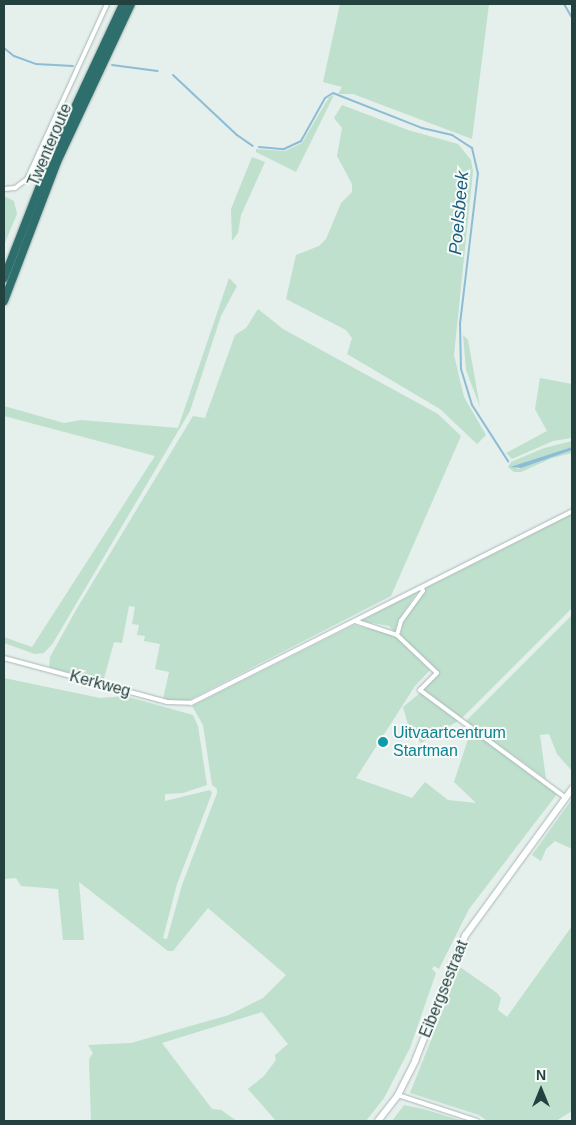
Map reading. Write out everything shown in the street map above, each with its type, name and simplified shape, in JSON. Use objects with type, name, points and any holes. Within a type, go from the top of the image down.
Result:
[{"type":"highway","name":"Twenteroute","points":[[4,278],[48,165],[123,4]]},
{"type":"highway","name":"Twenteroute","points":[[4,301],[57,162],[131,4]]},
{"type":"main road","name":"Eibergsestraat","points":[[378,1121],[398,1095],[415,1061],[465,936],[572,788]]},
{"type":"street","points":[[4,189],[15,188],[26,180],[107,4]]},
{"type":"street","points":[[355,621],[572,511]]},
{"type":"street","points":[[397,635],[401,621],[423,591],[422,587]]},
{"type":"street","points":[[355,621],[397,635],[437,673],[420,690],[566,798]]},
{"type":"street","name":"Kerkweg","points":[[4,658],[167,702],[186,705],[355,621]]},
{"type":"street","points":[[398,1095],[477,1121]]},
{"type":"green space","points":[[340,4],[489,4],[472,139],[353,94],[338,94],[342,87],[323,82]]},
{"type":"green space","points":[[334,95],[296,172],[256,152],[256,149],[285,151],[302,143],[329,97]]},
{"type":"green space","points":[[342,105],[408,130],[458,144],[471,160],[473,171],[454,355],[464,397],[486,435],[477,444],[440,409],[347,354],[352,338],[346,330],[286,299],[296,255],[319,246],[326,239],[341,203],[352,192],[352,184],[337,156],[342,128],[334,118]]},
{"type":"green space","points":[[252,157],[265,162],[241,215],[238,233],[232,241],[231,209]]},
{"type":"green space","points":[[4,196],[14,201],[17,214],[4,245]]},
{"type":"green space","points":[[229,278],[237,286],[221,316],[190,411],[53,643],[44,653],[35,654],[4,643],[4,637],[32,647],[155,456],[4,416],[4,406],[64,423],[81,420],[178,428]]},
{"type":"green space","points":[[258,309],[283,329],[438,414],[461,436],[391,596],[183,703],[163,699],[169,672],[155,669],[160,644],[144,641],[145,636],[137,635],[139,625],[132,624],[135,607],[129,606],[122,643],[114,642],[103,682],[49,667],[50,657],[76,610],[193,416],[205,418],[235,335],[246,328]]},
{"type":"green space","points":[[463,335],[468,340],[480,407],[466,370]]},
{"type":"green space","points":[[540,378],[572,384],[572,438],[553,441],[512,459],[506,453],[547,431],[535,409]]},
{"type":"green space","points":[[572,441],[572,447],[513,466],[518,469],[556,454],[572,450],[572,453],[552,458],[521,472],[514,472],[508,467],[511,462],[544,448]]},
{"type":"green space","points":[[572,514],[572,608],[462,718],[423,689],[439,673],[400,636],[403,623],[424,589]]},
{"type":"green space","points":[[417,592],[398,621],[395,633],[389,626],[361,621]]},
{"type":"green space","points":[[572,615],[572,771],[557,754],[549,734],[540,735],[546,779],[466,721]]},
{"type":"green space","points":[[354,625],[394,635],[430,670],[415,686],[356,778],[412,798],[425,782],[448,800],[476,803],[454,782],[471,730],[557,794],[469,909],[439,969],[434,966],[432,969],[436,973],[410,1048],[384,1098],[366,1121],[276,1121],[248,1089],[264,1076],[276,1060],[275,1055],[288,1044],[262,1012],[162,1043],[212,1109],[221,1110],[237,1121],[91,1121],[89,1059],[93,1053],[88,1045],[131,1043],[229,1015],[263,998],[286,975],[208,908],[173,951],[168,951],[79,882],[84,940],[63,940],[58,889],[21,886],[16,878],[4,879],[4,678],[100,698],[125,696],[193,715],[198,726],[207,785],[183,793],[165,794],[165,801],[210,790],[212,793],[177,884],[163,938],[167,939],[182,885],[217,793],[217,789],[212,785],[203,725],[192,706]]},
{"type":"green space","points":[[420,693],[458,721],[421,743],[409,728],[403,707]]},
{"type":"green space","points":[[572,799],[572,849],[555,841],[546,849],[541,861],[532,855]]},
{"type":"green space","points":[[572,926],[572,1111],[556,1121],[487,1121],[479,1115],[410,1093],[460,967],[497,993],[501,998],[498,1010],[507,1017]]},
{"type":"green space","points":[[404,1105],[423,1109],[463,1121],[392,1121]]},
{"type":"water","points":[[572,447],[572,450],[521,468],[510,467]]},
{"type":"waterway","points":[[564,4],[572,18]]},
{"type":"waterway","name":"Poelsbeek","points":[[4,48],[14,56],[36,64],[73,66]]},
{"type":"waterway","name":"Poelsbeek","points":[[112,65],[158,71]]},
{"type":"waterway","name":"Poelsbeek","points":[[173,75],[237,135],[253,146]]},
{"type":"waterway","name":"Poelsbeek","points":[[259,147],[284,149],[301,141],[325,98],[333,93],[422,128],[452,135],[472,148],[478,173],[460,323],[461,369],[472,405],[508,461]]},
{"type":"place","name":"Uitvaartcentrum Startman","points":[[383,742]]}]
